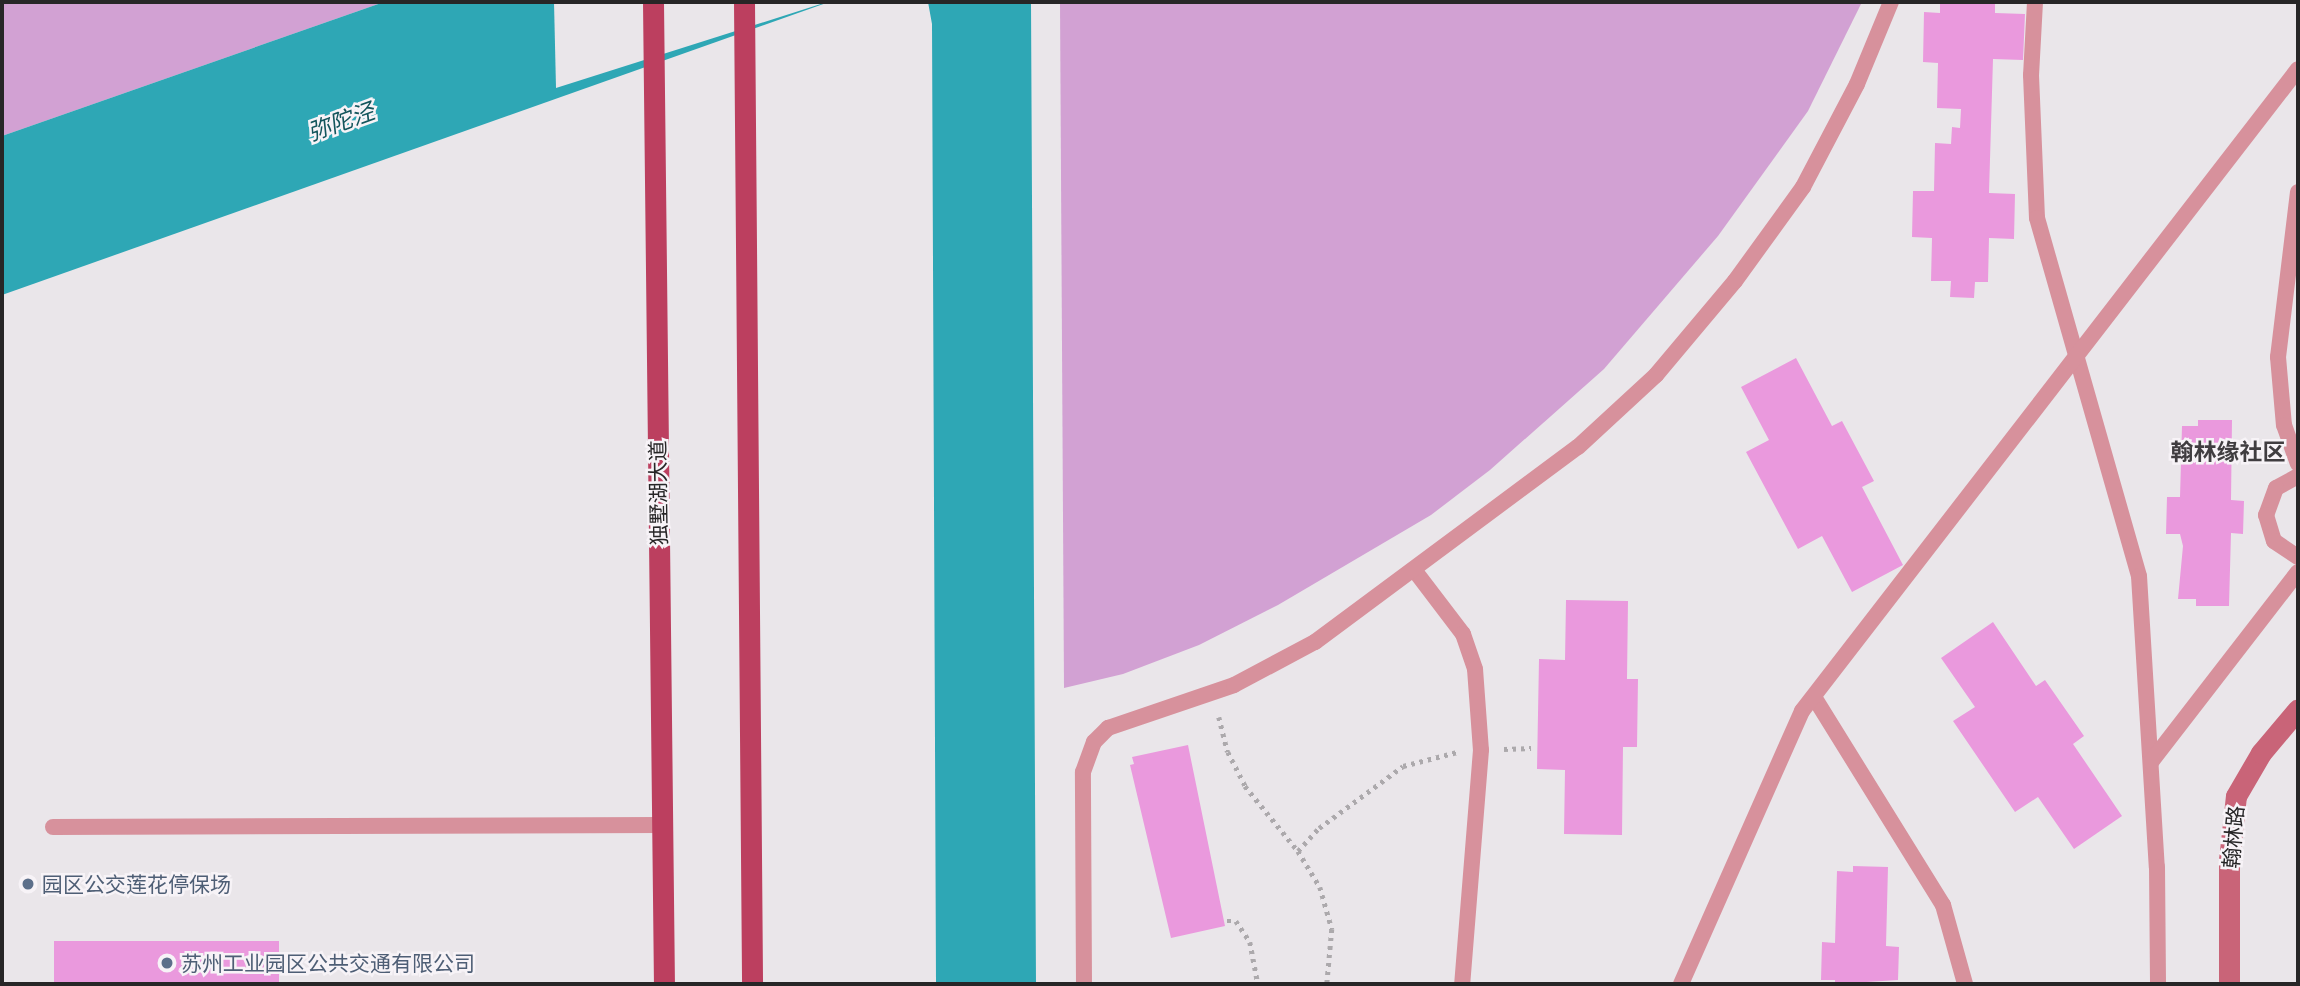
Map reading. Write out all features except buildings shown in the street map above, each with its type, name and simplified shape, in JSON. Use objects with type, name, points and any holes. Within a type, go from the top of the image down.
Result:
[{"type":"main road","name":"独墅湖大道","points":[[653,2],[664,984]]},
{"type":"main road","points":[[744,2],[752,984]]},
{"type":"main road","name":"翰林路","points":[[2229,984],[2229,860],[2236,796],[2261,753],[2298,709]]},
{"type":"lane","points":[[1084,984],[1083,772],[1094,742],[1108,728],[1214,691],[1315,642],[1415,572],[1578,447],[1656,374],[1735,281],[1803,187],[1857,84],[1891,2]]},
{"type":"lane","points":[[2035,2],[2031,75],[2037,218],[2074,359],[2138,576],[2151,762],[2158,984]]},
{"type":"lane","points":[[1681,984],[1802,711],[2298,69]]},
{"type":"lane","points":[[2298,192],[2278,357],[2284,425],[2298,464]]},
{"type":"lane","points":[[2298,476],[2276,488],[2266,515],[2274,541],[2298,557]]},
{"type":"lane","points":[[1415,572],[1463,634],[1475,669],[1481,750],[1462,984]]},
{"type":"lane","points":[[2151,762],[2298,572]]},
{"type":"lane","points":[[1814,697],[1943,905],[1965,984]]},
{"type":"lane","points":[[53,827],[662,825]]},
{"type":"path","points":[[1214,691],[1228,752],[1245,786],[1298,851],[1320,887],[1332,929],[1327,984]]},
{"type":"path","points":[[1298,851],[1319,828],[1403,766],[1441,753],[1531,748]]},
{"type":"path","points":[[1227,921],[1236,921],[1250,942],[1258,984]]},
{"type":"shaded area","points":[[2,2],[384,2],[2,136]]},
{"type":"shaded area","points":[[1060,2],[1862,2],[1808,111],[1718,236],[1604,369],[1490,470],[1431,515],[1278,605],[1199,645],[1123,674],[1064,688]]},
{"type":"water","name":"弥陀泾","points":[[384,2],[829,2],[2,295],[2,136]]},
{"type":"water","points":[[928,2],[1031,2],[1036,984],[936,984],[932,24]]},
{"type":"pier","points":[[554,2],[827,2],[556,88]]},
{"type":"place","name":"园区公交莲花停保场","points":[[28,884]]},
{"type":"place","name":"苏州工业园区公共交通有限公司","points":[[167,963]]},
{"type":"district","name":"翰林缘社区","points":[[2228,452]]}]
